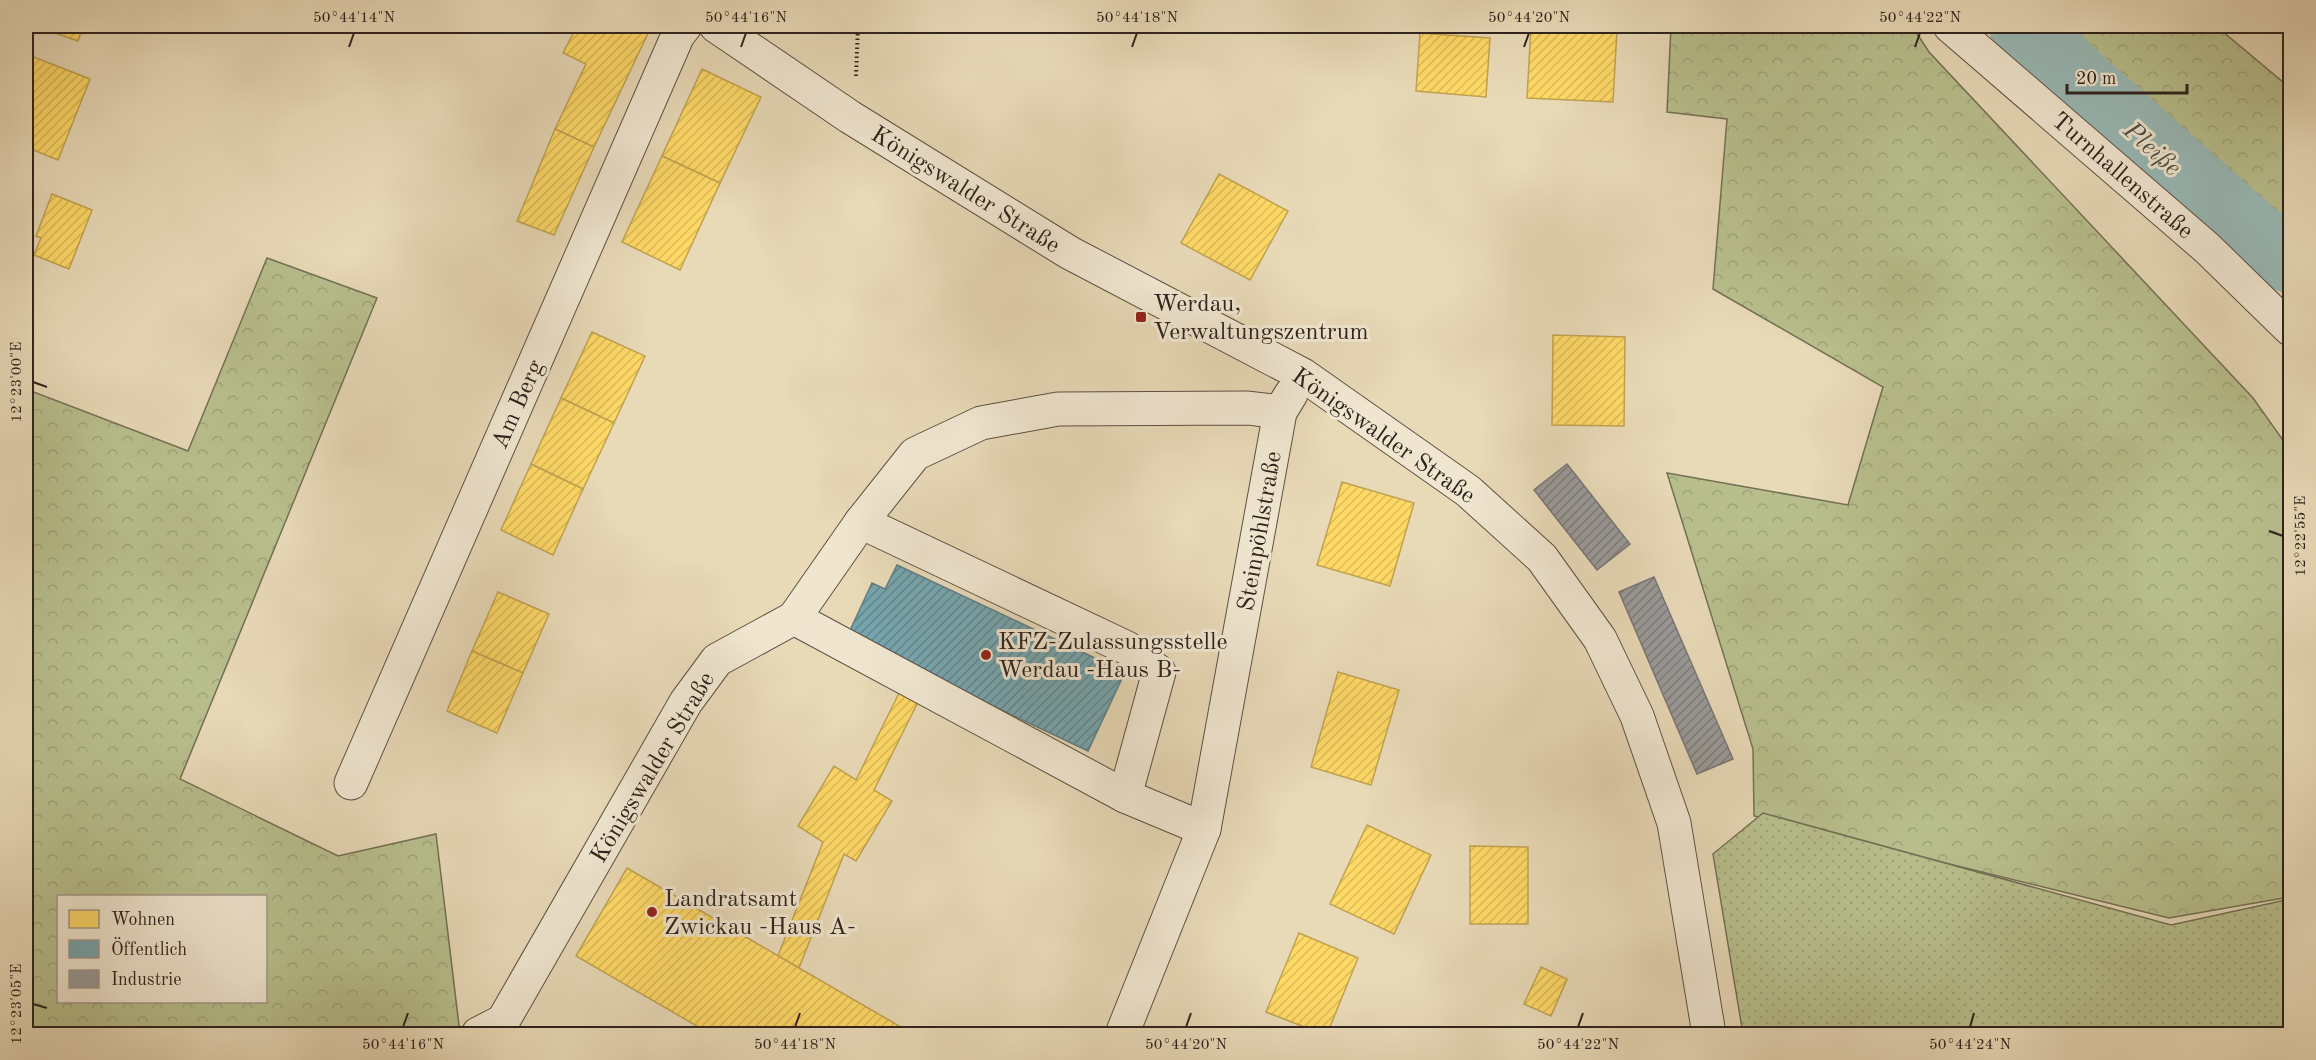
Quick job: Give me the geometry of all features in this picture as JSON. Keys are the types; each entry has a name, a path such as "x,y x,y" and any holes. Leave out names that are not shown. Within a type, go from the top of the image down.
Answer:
{"street":[{"name":"Am Berg","path":"351,783 663,68 684,26"},
{"name":"Königswalder Straße","path":"716,26 850,117 1070,253 1303,375 1468,491 1542,558 1600,639 1637,716 1674,823 1709,1035"},
{"name":"Turnhallenstraße","path":"1950,26 2207,249 2290,329"},
{"name":"Steinpöhlstraße","path":"1122,1035 1204,830 1280,412 1303,375"},
{"name":"Königswalder Straße","path":"478,1035 503,1021 686,702 717,660 794,618 861,522 915,454 981,423 1058,409 1248,408 1280,412"},
{"path":"861,522 1128,648 1158,672 1125,796"},
{"path":"794,618 1125,796 1204,830"}],"path":[{"path":"858,26 858,60"}],"green space":[{"path":"1671,26 1912,26 1929,52 2253,398 2290,450 2290,897 2169,918 1754,816 1753,749 1667,473 1848,505 1883,387 1713,289 1727,119 1667,112"},
{"path":"2025,26 2216,26 2290,88 2290,257 2255,239 2066,71"},
{"path":"267,258 377,298 180,779 338,856 436,834 460,1034 26,1034 26,389 188,451"},
{"path":"1763,813 2171,925 2290,899 2290,1034 1743,1034 1713,854"}],"building: Wohnen":[{"path":"35,26 83,26 78,41"},
{"path":"577,26 651,27 594,147 555,129 586,64 563,53"},
{"path":"1531,26 1617,29 1613,102 1527,98"},
{"path":"1420,33 1490,38 1486,97 1416,91"},
{"path":"26,54 90,79 58,160 26,147"},
{"path":"702,69 761,97 720,183 662,156"},
{"path":"555,129 594,147 554,235 517,221"},
{"path":"662,156 720,183 680,270 622,242"},
{"path":"1219,174 1288,211 1250,280 1181,243"},
{"path":"52,194 92,210 69,269 34,255 41,238 36,236"},
{"path":"592,332 645,356 614,423 561,398"},
{"path":"1553,335 1625,337 1624,426 1552,425"},
{"path":"561,398 614,423 583,489 531,464"},
{"path":"531,464 583,489 553,555 501,530"},
{"path":"1342,482 1414,503 1390,586 1317,565"},
{"path":"498,592 549,614 523,673 472,651"},
{"path":"472,651 523,673 497,733 447,711"},
{"path":"1338,672 1399,690 1371,785 1311,767"},
{"path":"908,675 926,686 874,790 892,801 856,861 844,854 799,968 778,956 823,842 798,826 834,766 856,780"},
{"path":"1367,825 1431,855 1394,934 1330,904"},
{"path":"1470,846 1528,847 1528,924 1470,924"},
{"name":"Landratsamt Zwickau -Haus A-","path":"627,868 913,1034 698,1034 702,1029 576,956"},
{"path":"1299,933 1358,958 1327,1034 1266,1012"},
{"path":"1541,967 1567,979 1551,1016 1524,1004"}],"building: Öffentlich":[{"name":"KFZ-Zulassungsstelle Werdau -Haus B-","path":"897,565 1125,672 1088,751 847,637 872,583 885,589"}],"building: Industrie":[{"path":"1567,464 1630,544 1597,570 1534,490"},
{"path":"1654,577 1733,759 1697,774 1619,592"}],"waterway":[{"name":"Pleiße","path":"2025,26 2066,71 2255,239 2290,257"}],"place":[{"name":"Werdau, Verwaltungszentrum","path":"1141,317"},
{"name":"KFZ-Zulassungsstelle Werdau -Haus B-","path":"986,655"},
{"name":"Landratsamt Zwickau -Haus A-","path":"652,912"}]}
